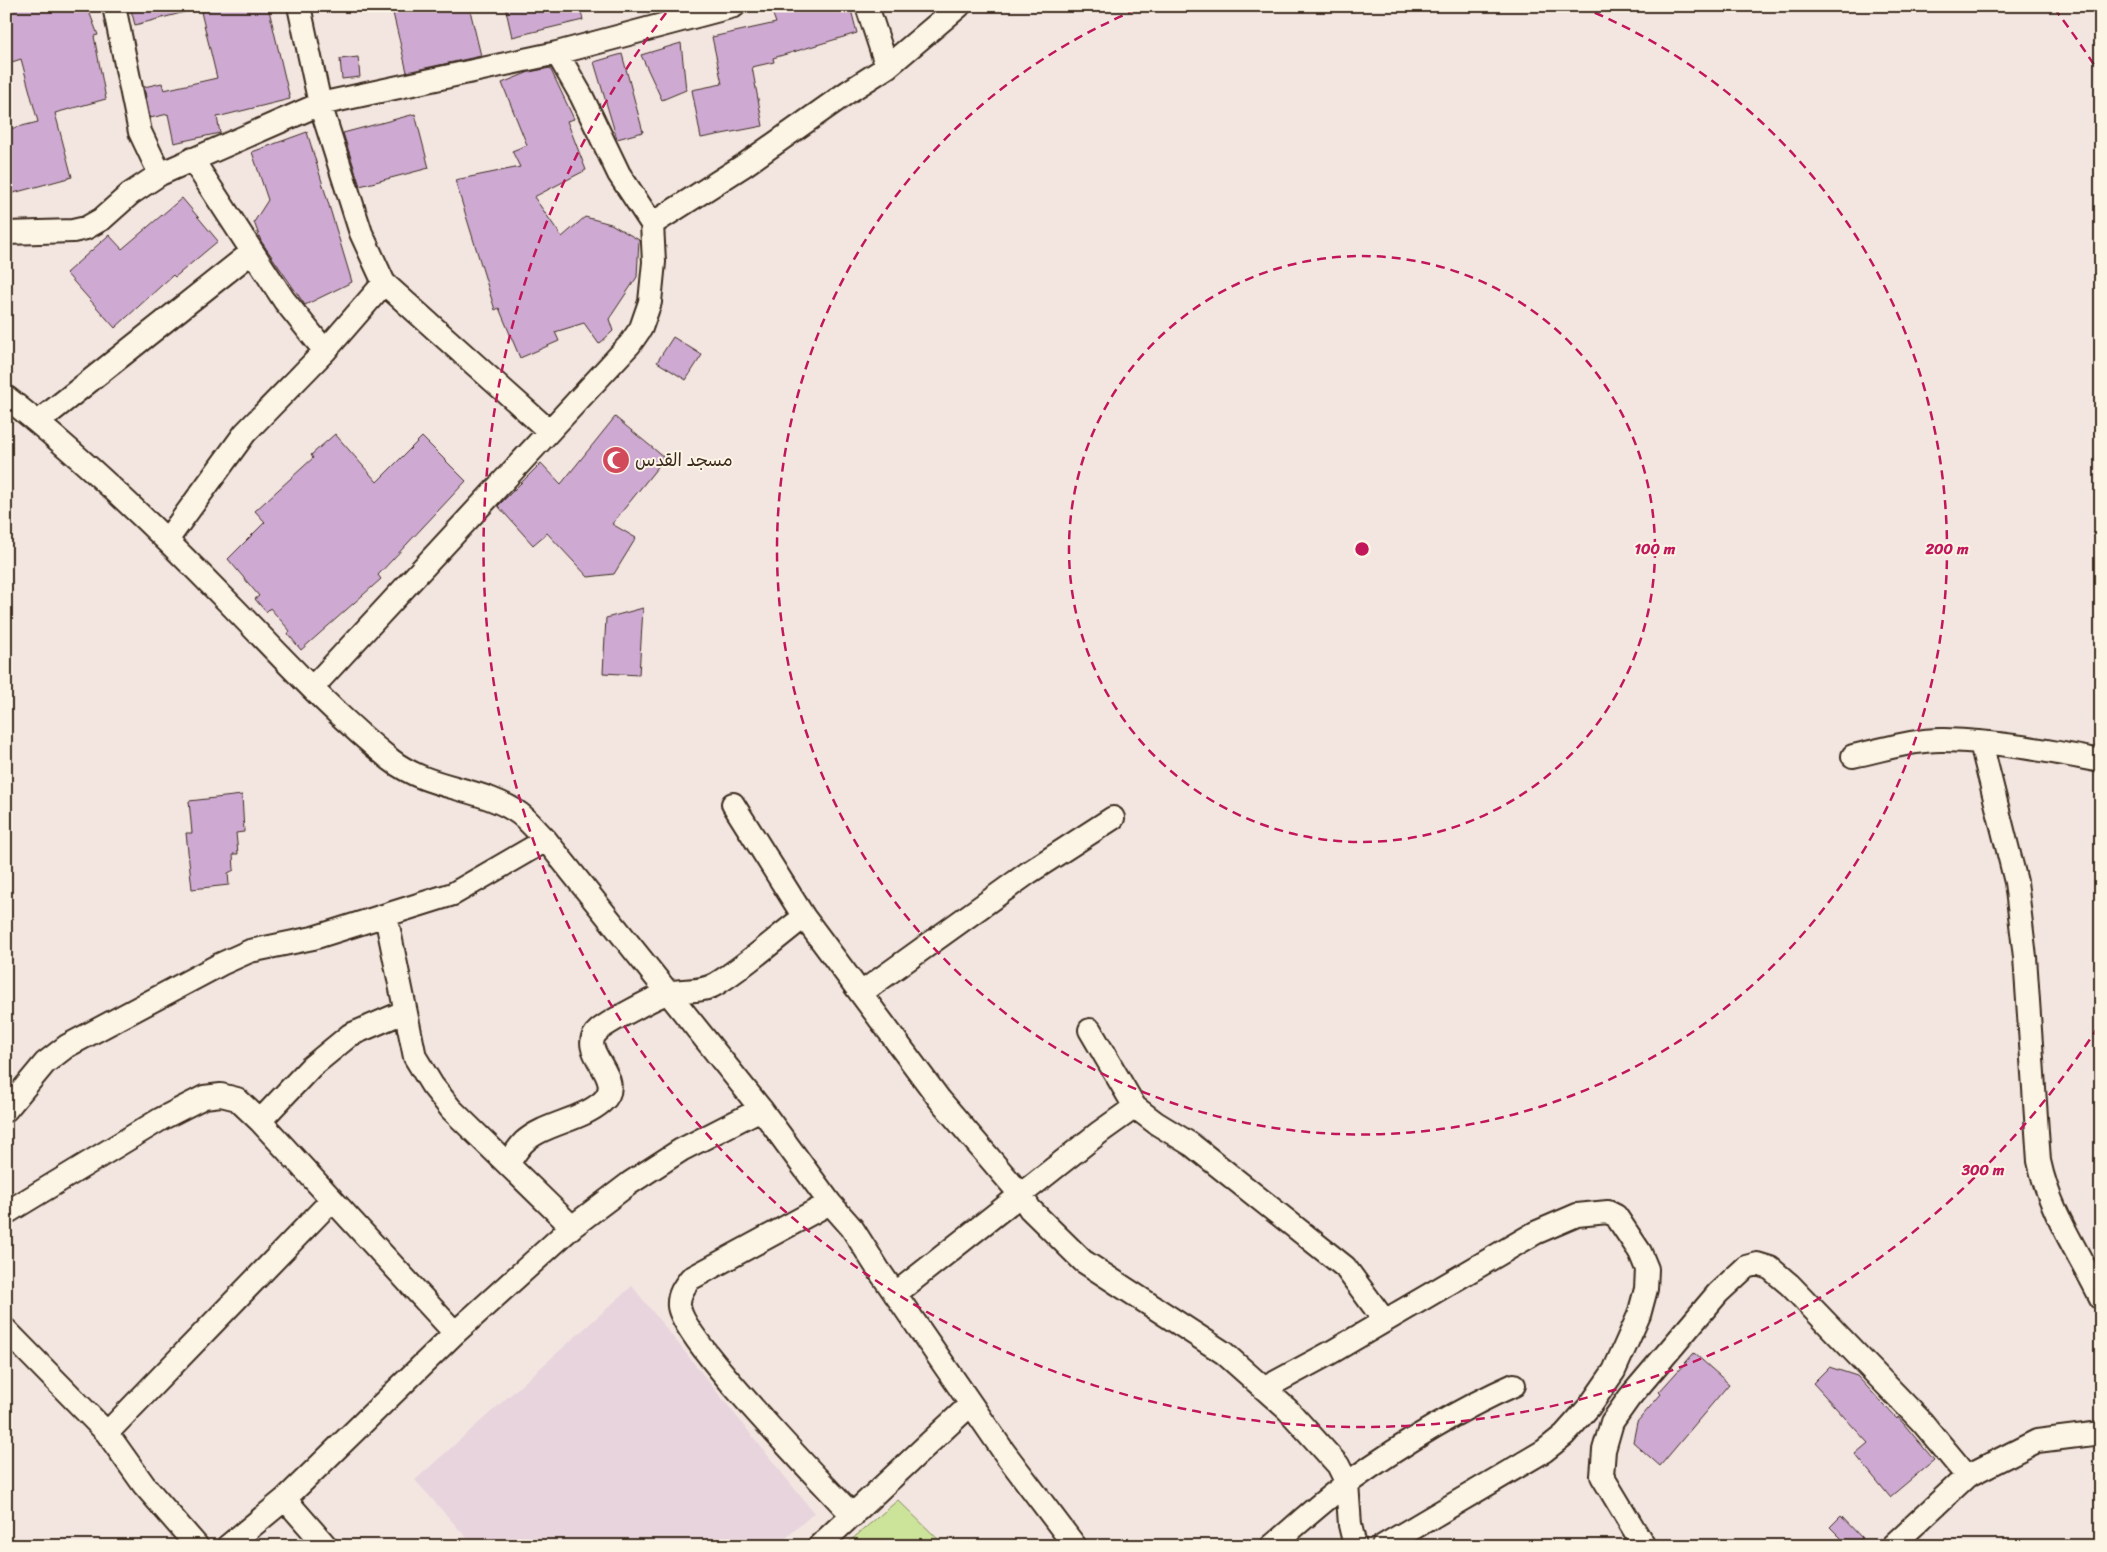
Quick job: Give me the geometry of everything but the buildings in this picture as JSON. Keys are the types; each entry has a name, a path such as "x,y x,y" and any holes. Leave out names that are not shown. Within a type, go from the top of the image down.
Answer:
{"street":[{"path":"114,6 140,132 160,174"},
{"path":"300,6 320,104 361,233 384,284 549,431"},
{"path":"6,233 73,231 86,228 102,220 130,194 160,174 320,104 557,52 681,13 734,6"},
{"path":"867,6 887,67"},
{"path":"652,224 743,166 887,67 960,6"},
{"path":"312,688 630,344 641,328 650,302 653,272 652,224 619,174 582,95 557,52"},
{"path":"192,159 284,300 325,350"},
{"path":"38,422 252,252"},
{"path":"167,540 245,433 325,350 384,284"},
{"path":"6,397 38,422 167,540 312,688 392,761 415,775 498,802 520,814 546,840 852,1228 971,1404 1074,1546"},
{"path":"1853,756 1919,742 1943,740 1981,743 2101,761"},
{"path":"1981,743 2016,882 2025,957 2039,1161 2043,1183 2055,1215 2099,1291"},
{"path":"733,804 804,917 940,1100 1021,1195 1030,1209 1083,1261 1224,1353 1265,1388 1338,1465 1347,1483 1350,1525 1355,1546"},
{"path":"861,992 1028,873 1113,818"},
{"path":"6,1110 45,1063 67,1046 221,964 250,951 313,938 453,894 546,840"},
{"path":"386,916 404,1012 415,1057 432,1086 451,1109 572,1227"},
{"path":"508,1163 525,1142 602,1102 609,1093 606,1071 594,1053 592,1046 594,1036 598,1030 667,993 688,992 715,984 804,917"},
{"path":"260,1121 311,1067 350,1035 404,1012"},
{"path":"1090,1030 1135,1107 1156,1123 1192,1145 1345,1268 1384,1320"},
{"path":"6,1213 161,1118 204,1097 221,1096 237,1099 260,1121 455,1333"},
{"path":"895,1294 1100,1132 1135,1107"},
{"path":"228,1546 285,1499 455,1333 572,1227 630,1183 681,1150 760,1109"},
{"path":"106,1434 332,1200"},
{"path":"830,1202 690,1279 681,1292 679,1307 710,1359 853,1516"},
{"path":"1265,1388 1330,1353 1535,1233 1586,1212 1608,1212 1616,1216 1640,1252 1646,1269 1646,1289 1639,1315 1614,1371 1589,1407 1564,1435 1524,1464 1383,1546"},
{"path":"1644,1546 1602,1476 1604,1450 1612,1422 1629,1398 1718,1293 1746,1266 1757,1264 1770,1268 1790,1285 1922,1422 1967,1476"},
{"path":"6,1330 106,1434 144,1486 197,1546"},
{"path":"1272,1546 1347,1483 1470,1404 1514,1385"},
{"path":"819,1546 971,1404"},
{"path":"1892,1546 1967,1476 2037,1441 2101,1433"},
{"path":"285,1499 326,1546"}],"shaded area":[{"path":"632,1286 814,1513 777,1546 474,1546 415,1480"}],"green space":[{"path":"898,1500 945,1546 844,1546"}],"place":[{"name":"مسجد القدس","path":"616,460"}]}
